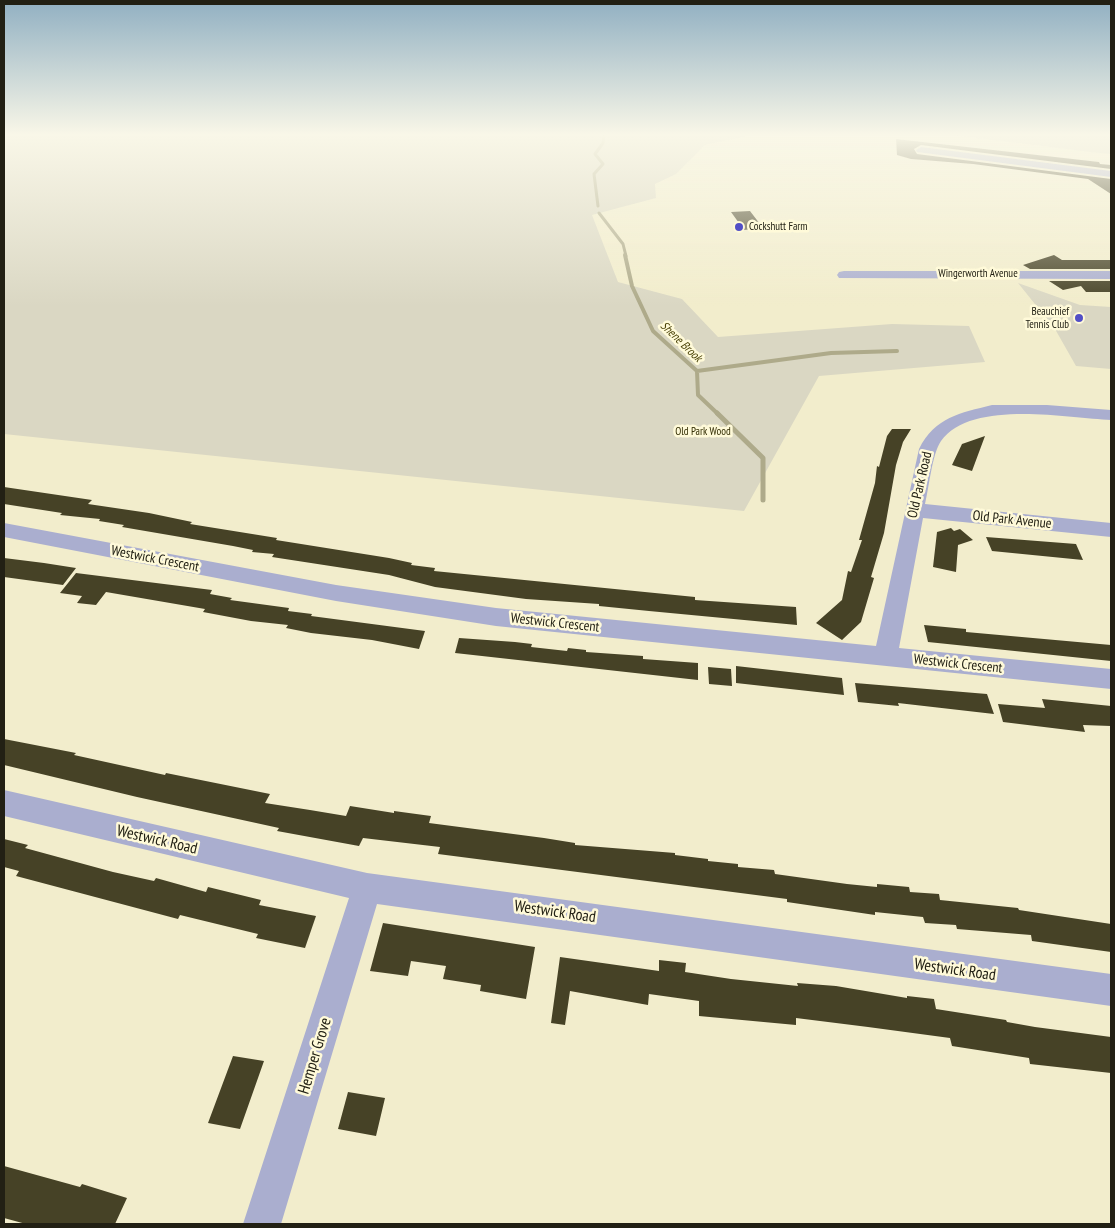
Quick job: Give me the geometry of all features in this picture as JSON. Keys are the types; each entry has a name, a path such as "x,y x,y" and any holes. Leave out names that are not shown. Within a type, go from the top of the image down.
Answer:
{"street":[{"name":"Wingerworth Avenue","path":"844,275 1111,275"},
{"name":"Old Park Road","path":"886,656 914,510 928,449 934,436 956,420 992,410 1018,409 1111,416"},
{"name":"Old Park Avenue","path":"914,510 1111,530"},
{"name":"Westwick Crescent","path":"4,530 326,591 454,612 1111,679"},
{"name":"Westwick Road","path":"4,803 367,888 1111,990"},
{"name":"Hemper Grove","path":"262,1224 367,888"}],"green space":[{"name":"Old Park Wood","path":"4,191 656,191 656,198 592,215 618,282 682,299 718,337 892,324 969,326 985,362 819,376 744,511 4,434"},
{"name":"Beauchief Tennis Club","path":"1018,283 1080,305 1111,307 1111,369 1076,366 1055,329"}],"building":[{"path":"750,211 763,228 744,230 731,212"},
{"path":"1054,255 1062,260 1111,260 1111,269 1030,269 1023,265"},
{"path":"1049,281 1111,281 1111,292 1086,292 1081,286 1063,290"},
{"path":"892,429 911,429 903,442 896,465 884,533 871,577 874,578 861,622 842,640 816,623 842,600 848,571 851,572 862,540 859,540 875,483 877,466 879,467 887,436"},
{"path":"985,436 972,471 952,465 962,444"},
{"path":"4,487 92,500 88,504 149,513 192,522 190,524 277,538 276,540 389,558 412,563 411,565 435,568 434,571 695,597 695,600 796,607 797,625 599,606 599,604 526,599 435,587 389,575 272,557 274,554 252,552 253,550 233,546 122,527 124,525 99,521 100,519 60,515 62,513 4,504"},
{"path":"951,528 954,531 960,529 973,540 958,545 956,572 933,567 937,532"},
{"path":"986,537 1076,544 1083,560 992,551"},
{"path":"4,558 76,568 63,585 4,577"},
{"path":"76,573 212,590 210,594 232,598 230,600 289,608 288,611 312,614 311,616 425,631 419,649 372,640 311,633 286,628 288,625 251,621 203,612 205,609 106,592 96,605 77,603 82,596 60,593"},
{"path":"924,625 966,629 966,632 1111,645 1111,661 928,642"},
{"path":"459,638 515,642 532,644 531,647 567,651 568,648 586,650 586,652 643,656 643,659 698,663 698,680 455,653"},
{"path":"736,666 842,678 844,695 736,683"},
{"path":"708,667 731,669 732,686 709,684"},
{"path":"855,683 987,694 994,714 898,703 899,706 858,702"},
{"path":"1042,699 1111,706 1111,726 1083,725 1085,732 1003,722 998,704 1045,708"},
{"path":"4,739 76,753 74,755 165,775 166,773 270,794 265,803 346,816 350,806 394,813 394,811 431,816 429,823 544,838 575,843 575,845 675,853 675,855 708,859 708,861 738,864 738,867 774,870 775,874 847,884 877,887 877,884 909,887 910,892 939,894 940,900 1018,908 1019,910 1111,924 1111,952 1032,941 1031,935 957,929 956,925 925,923 923,917 875,912 875,915 787,902 787,899 438,854 440,847 363,838 359,846 277,831 279,828 4,765"},
{"path":"4,839 28,845 25,848 113,872 154,881 156,878 206,892 208,887 261,900 259,905 316,916 305,948 256,938 258,934 180,915 178,919 16,876 19,871 4,867"},
{"path":"383,923 535,947 526,999 480,991 481,985 443,979 446,966 411,961 408,976 370,971"},
{"path":"560,957 659,971 659,960 686,963 685,972 731,979 798,986 797,983 836,986 907,998 907,996 934,999 936,1009 1006,1020 1007,1022 1035,1027 1111,1037 1111,1073 1030,1064 1029,1058 952,1046 950,1038 796,1018 796,1025 699,1016 699,1001 649,994 648,1005 570,991 565,1025 551,1023"},
{"path":"233,1056 264,1061 240,1129 208,1123"},
{"path":"348,1092 385,1098 376,1136 338,1129"},
{"path":"4,1166 80,1187 82,1184 127,1198 115,1224 26,1224 4,1218"}],"waterway":[{"name":"Shene Brook","path":"596,191 598,206"},
{"name":"Shene Brook","path":"599,213 623,244 626,256"},
{"name":"Shene Brook","path":"625,255 632,286 653,331 697,371"},
{"path":"697,371 831,353 897,351"},
{"name":"Shene Brook","path":"697,371 698,395 718,414"},
{"name":"Shene Brook","path":"717,413 763,458 763,500"}],"place":[{"name":"Cockshutt Farm","path":"739,227"},
{"name":"Beauchief Tennis Club","path":"1079,318"}]}
